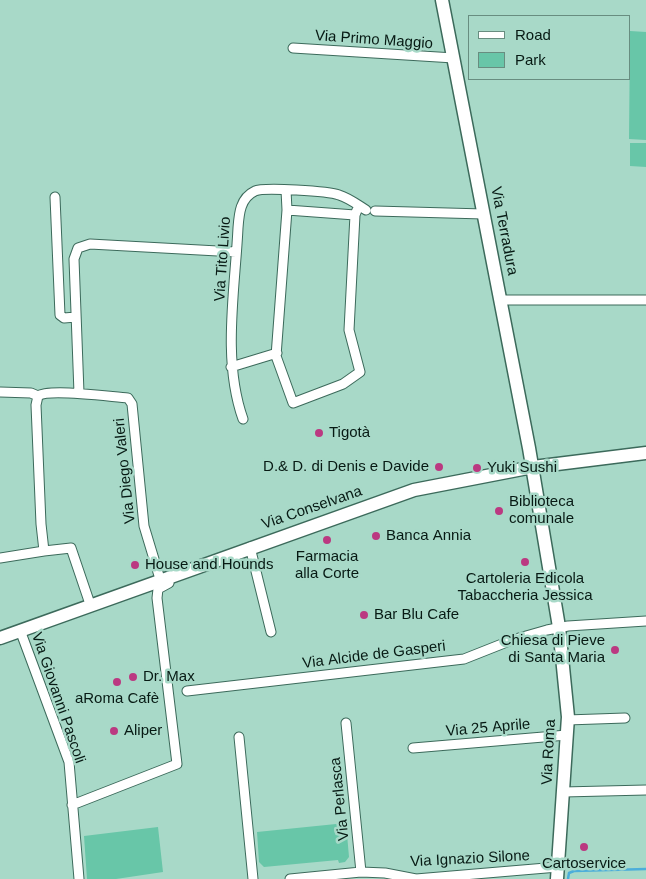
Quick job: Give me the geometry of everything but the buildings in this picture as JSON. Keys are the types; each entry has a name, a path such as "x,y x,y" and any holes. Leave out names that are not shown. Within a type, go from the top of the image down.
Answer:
{"main road":[{"name":"Via Terradura","path":"442,0 533,468"},
{"name":"Via Conselvana","path":"0,638 90,604 414,490 533,468 646,453"},
{"name":"Via Roma","path":"533,468 560,627 568,720 557,873"}],"street":[{"name":"Via Primo Maggio","path":"293,48 454,58"},
{"name":"Via Tito Livio","path":"243,419 231,367 239,211 244,199 255,191 269,189 286,190 338,194 367,209 484,214"},
{"path":"286,190 287,210 277,361 292,403 343,384 360,372 349,330 355,215"},
{"path":"55,197 59,314 64,318 76,317"},
{"path":"287,210 355,215 367,209"},
{"path":"80,393 74,259 78,248 85,245 236,252"},
{"path":"500,300 646,300"},
{"path":"231,367 277,353"},
{"name":"Via Diego Valeri","path":"0,392 31,393 38,396 45,393 80,393 128,398 132,404 144,526 160,579"},
{"path":"38,396 36,414 44,551"},
{"path":"250,547 271,632"},
{"path":"0,558 71,548 90,604"},
{"path":"79,879 72,805 177,764 157,592 162,586 181,578 186,570"},
{"name":"Via Alcide de Gasperi","path":"187,691 464,658 527,635 560,627 646,621"},
{"name":"Via Giovanni Pascoli","path":"20,630 70,762 72,805"},
{"path":"568,720 625,718"},
{"name":"Via Perlasca","path":"346,723 361,872"},
{"name":"Via 25 Aprile","path":"413,748 566,735"},
{"path":"240,737 253,879"},
{"path":"563,792 646,790"},
{"path":"290,879 361,872 384,876"},
{"name":"Via Ignazio Silone","path":"384,876 416,879 557,873"}],"green space":[{"path":"631,31 646,32 646,140 629,139"},
{"path":"630,143 646,143 646,167 630,166"},
{"path":"346,823 349,857 345,862 339,863 338,860 264,867 259,862 257,832"},
{"path":"158,827 163,872 116,879 87,879 84,836"}],"waterway":[{"path":"568,879 569,873 574,871 646,869"}],"place":[{"name":"Tigotà","path":"319,433"},
{"name":"D.& D. di Denis e Davide","path":"439,467"},
{"name":"Yuki Sushi","path":"477,468"},
{"name":"Biblioteca comunale","path":"499,511"},
{"name":"Banca Annia","path":"376,536"},
{"name":"Farmacia alla Corte","path":"327,540"},
{"name":"Cartoleria Edicola Tabaccheria Jessica","path":"525,562"},
{"name":"House and Hounds","path":"135,565"},
{"name":"Bar Blu Cafe","path":"364,615"},
{"name":"Chiesa di Pieve di Santa Maria","path":"615,650"},
{"name":"Dr. Max","path":"133,677"},
{"name":"aRoma Cafè","path":"117,682"},
{"name":"Aliper","path":"114,731"},
{"name":"Cartoservice","path":"584,847"}]}
